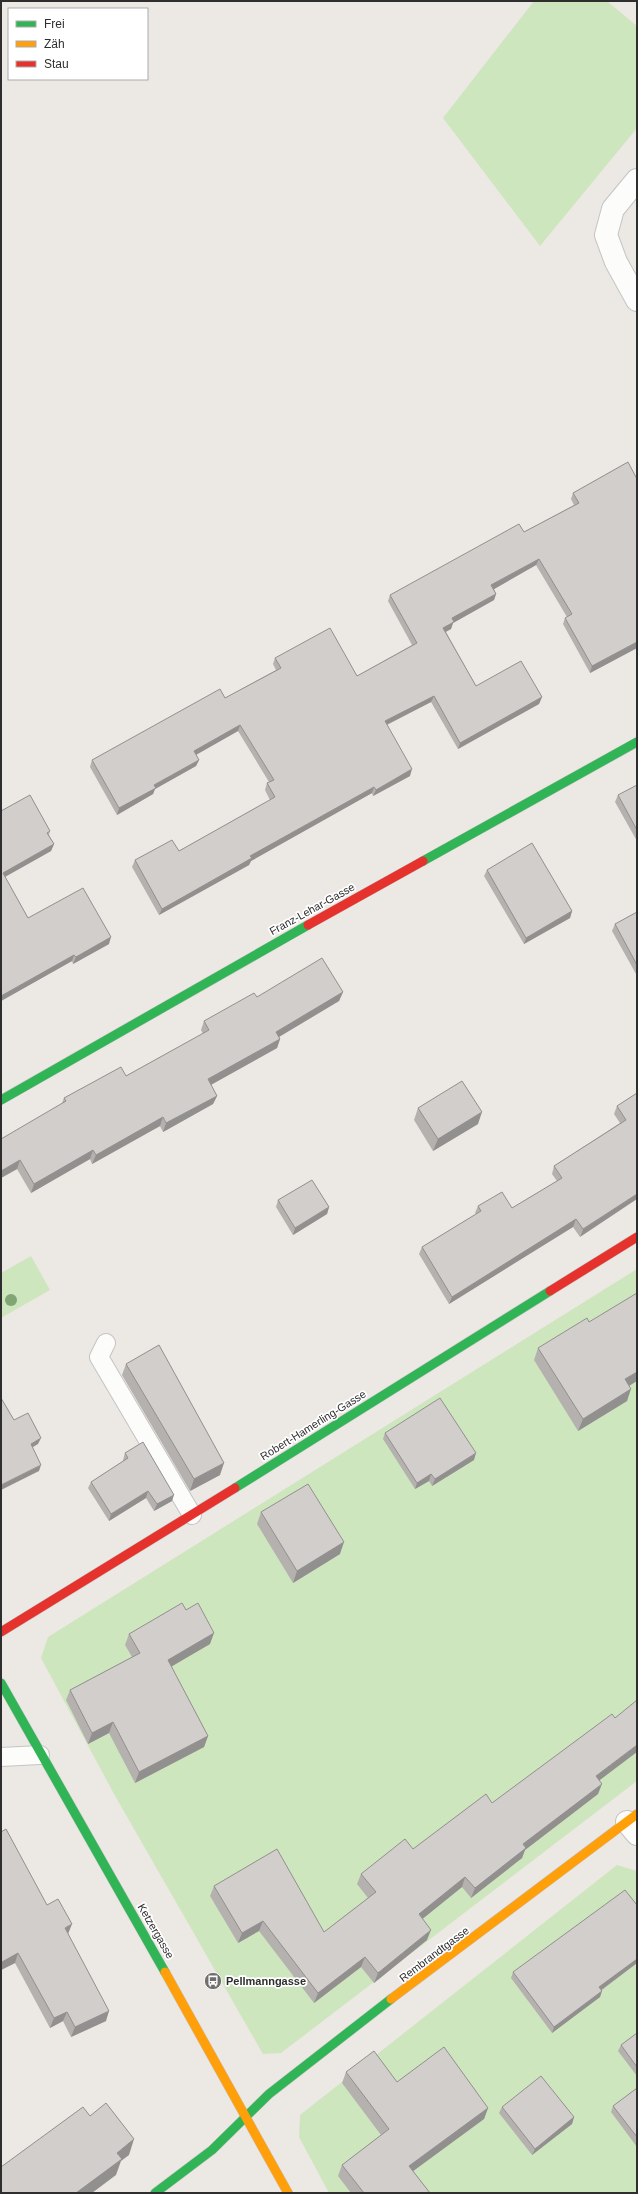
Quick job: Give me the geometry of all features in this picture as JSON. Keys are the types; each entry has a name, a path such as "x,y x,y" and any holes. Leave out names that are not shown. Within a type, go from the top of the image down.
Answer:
{"street":[{"path":"637,180 613,209 606,235 616,262 637,300"},
{"name":"Franz-Lehar-Gasse","path":"1,1100 329,913 637,742"},
{"name":"Robert-Hamerling-Gasse","path":"1,1632 192,1515 637,1237"},
{"name":"Ketzergasse","path":"1,1683 40,1755 248,2116 288,2193"},
{"name":"Rembrandtgasse","path":"248,2116 268,2094 307,2063 634,1823"},
{"path":"155,2193 212,2150 248,2116"}],"lane":[{"path":"106,1344 99,1357 192,1515"},
{"path":"1,1757 40,1755"}],"green space":[{"path":"534,1 607,1 637,26 637,128 540,246 443,118"},
{"path":"31,1256 50,1290 1,1318 1,1273"},
{"path":"637,1269 637,1781 281,2053 263,2054 114,1794 41,1658 48,1637"},
{"path":"617,1865 637,1871 637,2193 329,2193 299,2137 300,2115"}],"building":[{"path":"628,462 637,479 637,642 592,666 565,618 572,614 539,559 491,585 496,594 452,618 454,622 443,628 476,686 521,661 542,697 460,743 434,696 385,721 412,769 376,790 374,787 250,856 252,858 162,909 135,860 172,840 179,851 275,797 267,783 274,780 240,725 194,751 199,760 154,785 156,788 119,808 92,760 220,689 225,698 281,668 275,658 330,628 357,676 417,643 390,595 519,524 524,532 579,503 573,493"},
{"path":"637,785 637,830 618,795"},
{"path":"30,795 50,831 47,833 54,844 3,873 28,918 83,888 111,937 76,957 74,955 1,996 1,811"},
{"path":"532,843 572,911 526,938 487,870"},
{"path":"637,912 637,965 615,924"},
{"path":"322,958 343,992 276,1032 280,1039 208,1079 217,1096 166,1123 163,1117 96,1155 93,1150 34,1184 20,1160 1,1171 1,1139 66,1101 64,1098 121,1067 126,1076 209,1030 204,1021 254,993 257,997"},
{"path":"462,1081 482,1112 438,1139 418,1108"},
{"path":"637,1093 637,1194 583,1229 576,1219 452,1297 422,1247 481,1211 478,1206 502,1192 512,1208 562,1178 554,1166 626,1120 617,1106"},
{"path":"312,1180 329,1207 295,1228 278,1200"},
{"path":"637,1293 637,1372 625,1379 631,1389 583,1419 538,1348 587,1318 589,1322"},
{"path":"159,1345 224,1463 194,1479 126,1364"},
{"path":"1,1398 14,1420 28,1413 41,1438 31,1444 41,1465 1,1485"},
{"path":"440,1398 476,1453 435,1479 431,1474 417,1483 385,1433"},
{"path":"143,1442 174,1495 157,1504 148,1491 111,1514 91,1482 128,1458 125,1453"},
{"path":"308,1484 344,1542 297,1571 261,1512"},
{"path":"182,1603 186,1610 198,1603 214,1633 168,1660 208,1736 139,1772 113,1722 92,1733 70,1690 140,1653 129,1634"},
{"path":"637,1700 637,1745 596,1776 602,1784 523,1844 526,1848 475,1888 465,1877 419,1914 431,1930 378,1973 365,1957 318,1993 263,1921 242,1933 214,1886 277,1849 324,1932 376,1892 361,1874 405,1839 413,1849 486,1794 492,1803 612,1714 615,1718"},
{"path":"6,1829 47,1905 58,1899 72,1924 65,1928 109,2011 75,2027 67,2012 54,2018 18,1953 2,1962 1,1832"},
{"path":"625,1890 637,1905 637,1959 599,1987 602,1991 554,2027 513,1972"},
{"path":"637,2033 637,2067 621,2045"},
{"path":"444,2047 488,2108 409,2166 430,2193 364,2193 342,2165 389,2129 346,2072 374,2051 397,2082"},
{"path":"541,2076 574,2117 535,2149 502,2107"},
{"path":"637,2088 637,2137 613,2106"},
{"path":"106,2103 134,2139 117,2153 122,2159 76,2193 1,2193 1,2167 83,2107 90,2116"}],"traffic: fast":[{"path":"423,861 637,742"},
{"path":"1,1100 308,925"},
{"path":"235,1488 550,1291"},
{"path":"1,1683 165,1972"},
{"path":"155,2193 212,2150 269,2094 391,1999"}],"traffic: slow":[{"path":"391,1999 637,1814"},
{"path":"165,1972 288,2193"}],"traffic: jam":[{"path":"308,925 423,861"},
{"path":"550,1291 637,1237"},
{"path":"1,1632 235,1488"}],"place":[{"name":"Pellmanngasse","path":"213,1981"}]}
